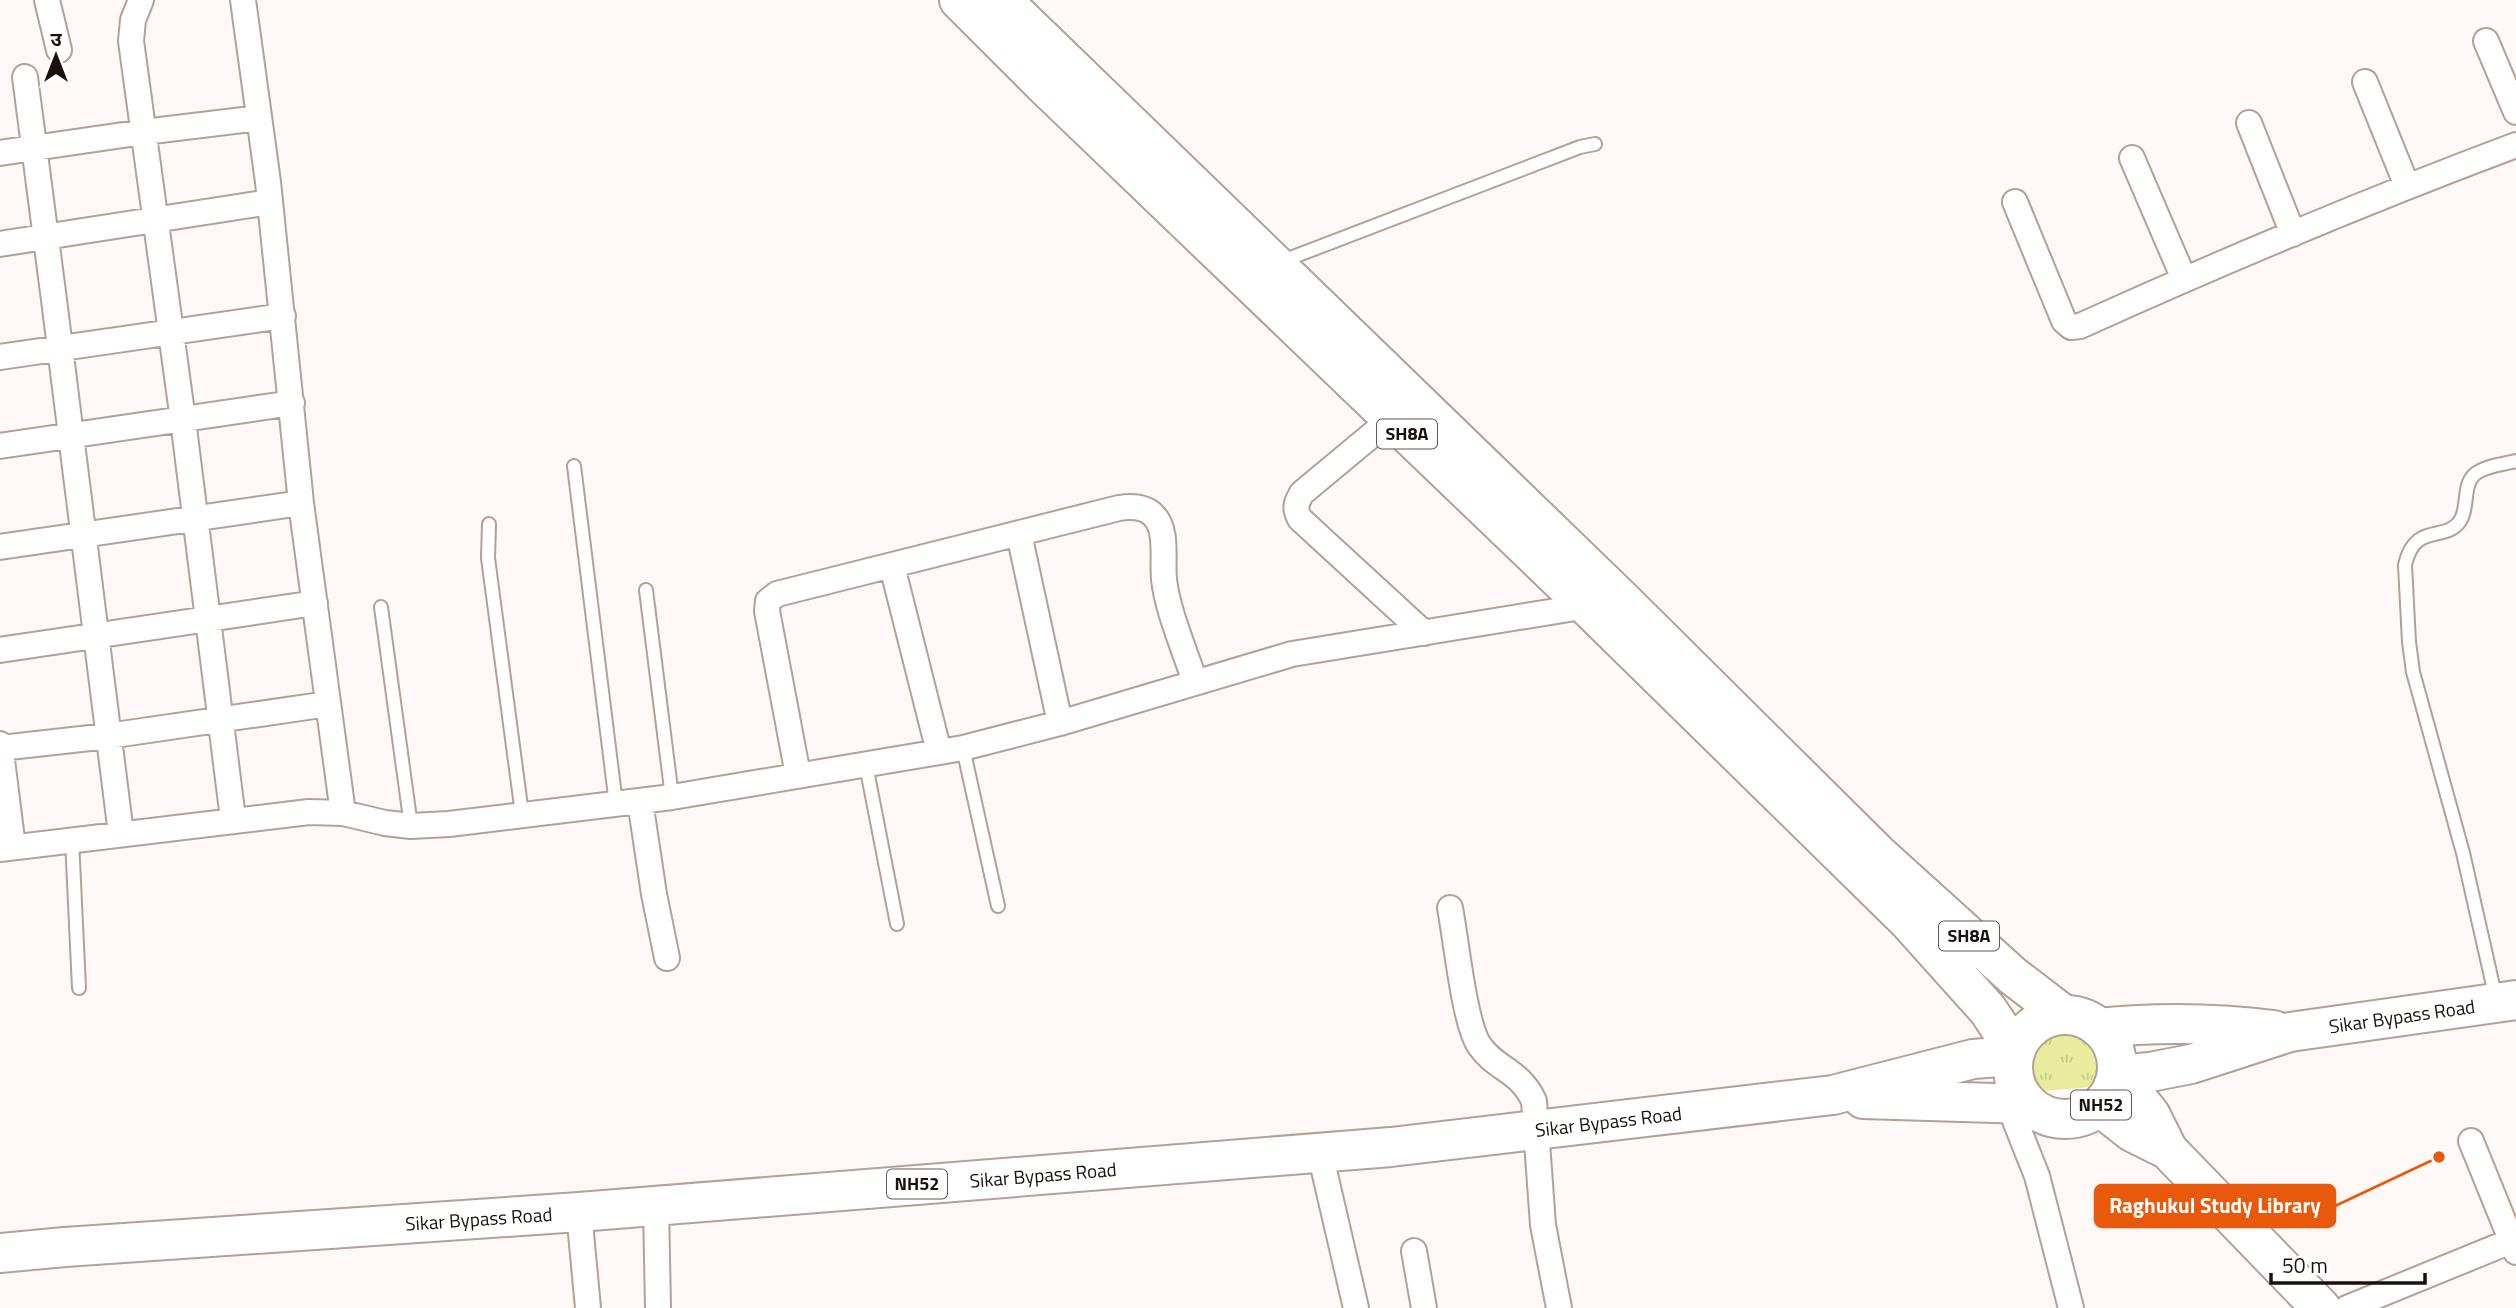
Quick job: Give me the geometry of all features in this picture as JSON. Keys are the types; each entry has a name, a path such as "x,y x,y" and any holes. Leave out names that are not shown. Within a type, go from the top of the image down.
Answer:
{"main road":[{"name":"SH8A","path":"960,0 1055,95 1587,606 1909,922 1988,1010 2014,1053"},
{"name":"SH8A","path":"1002,0 1622,600 1877,853 2013,976 2064,1015"},
{"name":"Sikar Bypass Road","path":"1833,1095 1879,1101 2018,1104 2056,1118 2071,1119 2086,1115 2110,1088 2150,1072 2191,1064 2290,1032 2507,1002"},
{"name":"Sikar Bypass Road","path":"2064,1015 2077,1017 2099,1028 2143,1024 2239,1026 2290,1032"},
{"path":"2018,1104 2018,1090 2013,1073 2014,1053 2021,1039 2039,1022 2064,1015"},
{"name":"NH52","path":"2099,1028 2113,1048 2110,1088"},
{"name":"Sikar Bypass Road","path":"0,1254 65,1247 579,1212 1320,1153 1833,1095 1973,1059 2014,1053"},
{"path":"2110,1088 2129,1091 2150,1114 2168,1150 2320,1308"}],"street":[{"path":"47,0 59,50"},
{"path":"243,0 270,202 301,503 342,813"},
{"path":"144,2 133,20 131,41 172,332 233,819"},
{"path":"2486,41 2516,112"},
{"path":"25,77 121,834"},
{"path":"2365,82 2407,186"},
{"path":"0,153 258,118"},
{"path":"2249,123 2293,234"},
{"path":"2015,202 2064,321 2071,327 2080,326 2184,279 2407,186 2516,145"},
{"path":"2132,158 2184,279"},
{"path":"0,244 270,202"},
{"path":"0,357 283,316"},
{"path":"0,446 292,403"},
{"path":"1391,419 1302,493 1296,502 1296,510 1300,519 1424,633"},
{"path":"0,547 301,503"},
{"path":"798,775 767,611 768,601 777,594 1132,506 1155,516 1161,528 1164,581 1195,682"},
{"path":"1019,534 1060,723"},
{"path":"892,566 951,750"},
{"path":"0,650 315,603"},
{"path":"328,704 108,736 0,746 6,848 309,812 342,813 411,826 449,824 671,797 951,750 1060,723 1293,654 1587,606"},
{"path":"628,803 656,904 667,958"},
{"path":"1450,908 1476,1041 1485,1054 1527,1086 1534,1101 1543,1225 1559,1308"},
{"path":"2018,1104 2071,1308"},
{"path":"2347,1308 2515,1244 2471,1141"},
{"path":"1320,1153 1356,1308"},
{"path":"656,1206 658,1308"},
{"path":"579,1212 588,1308"},
{"path":"1414,1251 1424,1308"}],"lane":[{"path":"1273,265 1580,147 1595,144"},
{"path":"2507,1002 2413,672 2405,565 2408,552 2415,542 2453,527 2461,520 2468,485 2473,475 2516,461"},
{"path":"574,466 628,803"},
{"path":"489,524 488,558 522,814"},
{"path":"646,590 671,797"},
{"path":"381,607 411,826"},
{"path":"951,750 998,906"},
{"path":"866,765 897,924"},
{"path":"72,840 79,988"}],"green space":[{"path":"2091,1027 2108,1039 2113,1053 2111,1069 2104,1081 2092,1087 2044,1091 2031,1085 2022,1071 2026,1042 2041,1032"}],"place":[{"name":"Raghukul Study Library","path":"2439,1157"}]}
